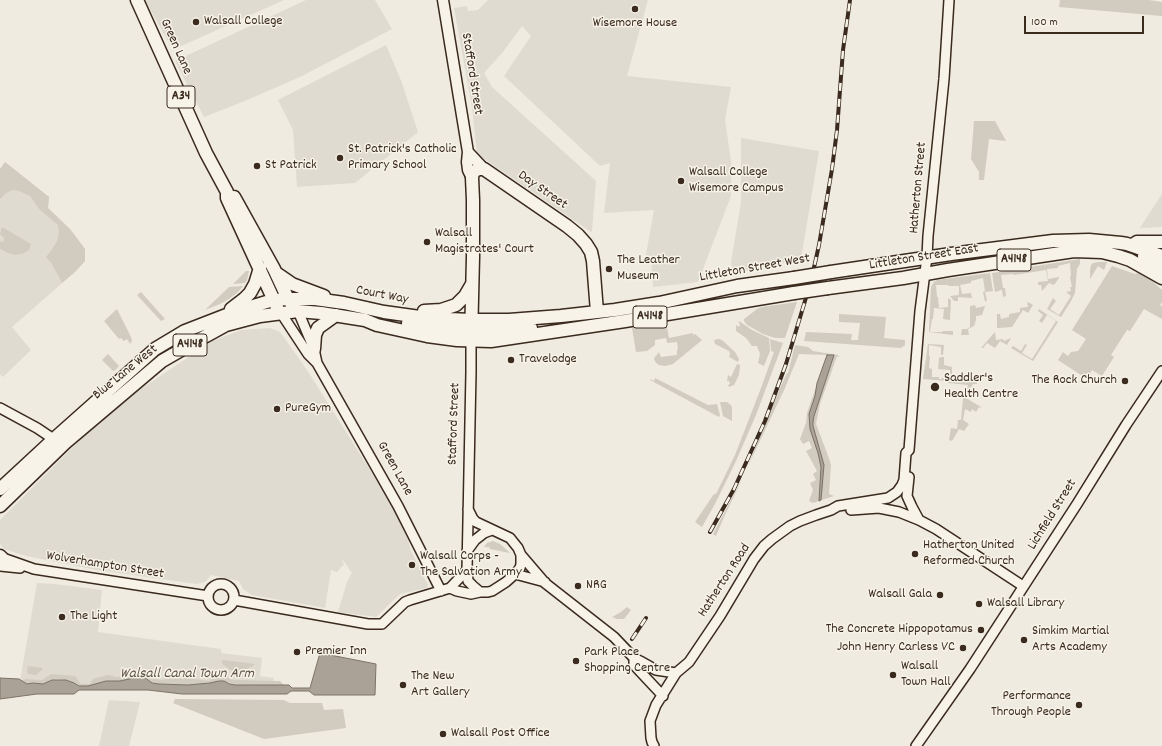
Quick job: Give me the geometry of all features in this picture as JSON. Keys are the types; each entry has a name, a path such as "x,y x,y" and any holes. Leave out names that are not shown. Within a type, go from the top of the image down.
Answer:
{"highway":[{"name":"Green Lane","path":"137,0 206,153 228,192 233,195 237,202 288,299 298,311"},
{"name":"Day Street","path":"476,173 567,226 589,248 593,261 597,312"},
{"name":"Stafford Street","path":"471,330 473,212 476,173"},
{"name":"Green Lane","path":"228,192 227,198 260,268 273,300 281,313"},
{"name":"Littleton Street East","path":"831,272 927,257 1053,241 1089,240 1121,243 1162,256"},
{"path":"1162,242 1137,242 1136,247 1143,256 1162,266"},
{"name":"Littleton Street East","path":"828,288 1074,251 1095,251 1118,256 1130,260 1162,278"},
{"path":"219,318 247,297 255,284 260,268"},
{"path":"275,272 292,284 347,304 359,312 432,328 471,330"},
{"name":"Littleton Street West","path":"471,330 536,318 597,312 659,303 737,286 831,272"},
{"path":"393,314 402,311 435,311 448,309 465,296 472,282"},
{"name":"Littleton Street West","path":"471,330 546,328 553,332 828,288"},
{"name":"Blue Lane West","path":"0,506 52,436 68,426 155,350 185,331 253,306 273,300 288,299"},
{"name":"Court Way","path":"288,299 315,299 347,304 393,314 427,318 471,330"},
{"name":"Blue Lane West","path":"0,489 52,436 162,361 226,326 260,316 298,311"},
{"name":"Court Way","path":"298,311 365,320 377,325 427,336 452,339 471,330"},
{"path":"584,327 597,312"},
{"path":"314,349 315,335 318,328 336,315"}],"main road":[{"name":"Stafford Street","path":"443,0 468,152 467,166 468,170 476,173"},
{"path":"468,152 476,173"}],"street":[{"name":"Hatherton Street","path":"919,520 907,496 911,453 909,450 920,311 927,257 944,79 949,0"},
{"name":"Green Lane","path":"298,311 314,349 317,363"},
{"name":"Green Lane","path":"281,313 308,354 317,363 400,512 441,591"},
{"name":"Stafford Street","path":"471,330 467,570 468,581 480,592"},
{"name":"Lichfield Street","path":"916,746 970,669 1162,371"},
{"path":"0,408 52,436"},
{"name":"Hatherton Street","path":"898,492 903,483 906,453 909,450"},
{"name":"Hatherton Road","path":"654,746 650,738 650,721 656,706 676,672 689,662 720,616 754,559 764,546 790,526 838,506 884,499 898,492"},
{"path":"468,508 476,522 510,538 518,548 521,555 546,583 614,637 634,658 656,670 676,672"},
{"name":"Hatherton Road","path":"831,510 839,511 878,508 899,512 936,529 1023,586"},
{"path":"467,551 475,540 484,533 492,530"},
{"path":"450,588 471,594 492,591 506,582 520,568 521,555"},
{"name":"Wolverhampton Street","path":"0,559 34,569 208,596"},
{"path":"234,600 368,624 382,624 405,602 450,588 467,570"},
{"path":"515,574 546,583"},
{"path":"216,584 229,586 232,589 234,600 230,607 223,610 212,607 208,596 210,589 216,584"},
{"path":"634,658 634,665 654,685 662,696"},
{"name":"Lichfield Street","path":"922,746 926,732"}],"shaded area":[{"name":"Walsall College","path":"145,0 284,0 179,47 170,45"},
{"path":"306,0 375,0 392,29 302,76 204,117 175,61"},
{"path":"488,0 648,0 627,76 731,87 725,120 731,161 731,196 698,282 653,287 651,256 646,255 654,210 604,213 610,163 600,166 504,76 531,36 522,26 503,52 484,73 492,87 596,181 592,231 591,232 477,154 472,107 454,8 467,6 468,11 478,10"},
{"path":"1060,0 1149,0 1162,2 1162,16 1059,7"},
{"name":"St. Patrick's Catholic Primary School","path":"386,45 402,83 418,132 355,183 297,187 293,130 278,100"},
{"path":"974,121 995,121 1006,141 989,139 984,180 979,180 979,172 971,159"},
{"path":"741,138 819,151 801,259 741,272 732,268 731,262 741,202"},
{"path":"5,162 49,197 48,208 70,229 85,249 85,261 76,271 12,327 31,350 3,377 0,374 0,169"},
{"path":"5,162 49,197 48,208 70,229 85,249 85,261 62,283 52,264 46,257 57,241 59,232 58,225 40,210 30,196 19,191 13,190 6,193 0,199 0,169"},
{"path":"1162,194 1162,227 1140,228 1145,220"},
{"path":"2,227 31,244 29,250 22,254 15,255 0,249 0,241 2,242 4,240 0,234"},
{"path":"1080,259 1080,264 1077,269 1075,293 1061,317 1047,309 1053,298 1056,301 1050,309 1059,315 1071,296 1066,292 1071,291 1070,287 1072,287 1070,263 1058,266 1058,268 1047,269 1048,279 1059,278 1054,285 1049,283 1042,291 1041,285 1038,285 1038,282 1048,281 1046,270 1014,275 1001,275 1006,296 1003,297 1002,290 995,292 992,273"},
{"path":"1099,262 1107,262 1104,270 1098,266 1090,279 1091,265"},
{"path":"1112,266 1135,274 1138,273 1153,282 1162,290 1162,302 1160,305 1162,307 1162,319 1144,309 1130,331 1127,330 1111,355 1114,357 1102,376 1092,370 1087,379 1058,360 1063,352 1068,356 1071,352 1078,351 1086,339 1072,330"},
{"path":"246,271 249,271 245,283 233,284"},
{"path":"990,273 993,291 985,292 987,300 985,302 983,278 971,281 971,283 960,285 962,294 971,293 972,298 958,297 958,301 954,301 950,296 959,295 959,286 936,285 939,308 948,307 948,298 951,300 950,320 943,319 944,309 934,308 930,332 953,331 953,335 929,332 931,287 934,282 937,280"},
{"path":"243,286 229,299 205,310 229,287"},
{"path":"141,292 165,319 161,321 137,295"},
{"path":"797,302 785,338 775,338 763,334 747,325 744,321 744,319 762,307"},
{"path":"1027,302 1033,305 1028,313 1023,310 1012,327 997,328 997,314 1000,314 1001,319 1009,317 1009,314 1020,312 1020,308 1028,307"},
{"path":"975,305 976,308 985,306 982,315 976,316 974,326 968,329 969,335 961,335 962,329 967,329 970,327 970,306"},
{"path":"117,309 131,337 132,341 130,344 127,339 124,341 121,338 119,339 104,321"},
{"path":"1039,309 1058,322 1033,361 1011,348 1013,346 1021,351 1025,344 1027,345 1022,353 1032,359 1056,321 1047,315 1042,323 1039,321 1043,315 1038,311"},
{"path":"839,314 886,317 884,338 905,340 905,345 901,348 804,341 806,332 852,334 851,340 858,340 860,323 839,322"},
{"path":"739,321 752,330 769,338 770,351 764,366 758,363 760,354 757,346 752,346 746,338 736,331 736,325 739,327 740,325"},
{"path":"666,322 669,338 693,333 693,335 695,334 702,340 673,364 665,366 656,363 654,359 655,357 659,352 661,357 677,355 677,342 667,343 666,338 655,340 655,345 647,351 636,352 632,328"},
{"path":"270,328 280,332 307,370 389,500 408,540 411,551 428,585 427,588 400,594 376,617 338,612 347,582 352,573 343,560 342,561 344,564 337,572 331,570 325,608 252,595 243,589 239,581 211,575 205,582 196,584 97,570 26,556 4,549 0,544 0,520 81,439 136,392 213,341 241,330"},
{"path":"995,332 996,340 1003,339 1004,341 1011,338 1007,345 1000,341 995,348 987,343 983,348 981,348"},
{"path":"719,339 735,352 739,359 738,362 729,357 729,351 715,344 714,340"},
{"path":"770,339 783,343 756,415 736,461 702,527 695,522 714,494 716,494 735,455 774,352 771,351"},
{"path":"928,344 944,345 943,355 941,355 941,347 929,345 929,368 932,369 932,377 939,377 939,379 950,378 950,370 938,369 939,358 944,357 944,365 952,367 952,378 977,381 977,384 973,384 969,389 966,398 981,408 979,407 976,412 972,409 971,412 965,409 963,420 969,424 964,431 959,429 952,441 949,440 951,428 957,429 958,420 961,420 963,398 965,398 968,385 948,383 948,381 923,379"},
{"path":"795,345 808,347 813,351 838,355 840,357 837,356 820,404 816,424 831,465 829,494 834,496 813,503 809,501 813,490 810,483 816,480 813,474 817,471 806,451 812,448 809,441 803,444 800,439 806,423 807,413 827,355 799,354 785,388 748,466 773,403 788,373"},
{"path":"108,354 119,366 114,371 102,360"},
{"path":"827,355 834,355 813,422 824,465 821,500 819,501 821,467 810,429 809,414 815,396 817,383"},
{"path":"737,364 740,365 739,375 734,385 729,387 729,381 727,381 728,375 731,377"},
{"path":"655,378 708,405 717,404 720,415 719,417 650,380 654,381"},
{"path":"720,402 727,402 731,405 732,421 723,416"},
{"path":"743,477 724,517 716,536 713,534"},
{"path":"493,541 500,544 510,553 484,547 487,543"},
{"path":"37,583 102,590 98,632 221,649 221,653 262,658 260,676 274,678 272,685 214,683 88,686 20,681"},
{"path":"627,607 631,610 624,619 612,617 621,612"},
{"path":"320,653 376,664 375,695 314,695 309,691 291,691 287,694 182,694 148,690 79,690 74,694 37,694 0,699 0,678 19,679 27,684 43,684 52,680 66,680 79,686 88,686 106,681 120,681 143,676 152,683 159,684 188,685 224,681 235,685 289,685 292,688 310,688"},
{"path":"222,661 255,664 238,673 222,664"},
{"path":"28,666 43,668 36,675 28,674"},
{"path":"140,672 148,673 152,678 161,680 180,677 209,681 213,678 222,676 232,680 280,681 284,685 235,685 224,681 188,685 159,684 152,683 146,678 138,677 120,681 106,681 88,686 79,686 59,679 40,685 33,683 27,684 22,681 25,679 42,680 51,674 75,676 81,684 90,684 93,679 108,675 117,677"},
{"path":"175,699 284,700 290,703 322,703 324,710 343,709 346,728 264,739 173,703"},
{"path":"109,700 140,702 129,746 99,746"}],"railway":[{"path":"710,532 734,489 765,421 786,364 811,281 819,245 832,169 837,130 843,50 850,0"},
{"path":"632,639 646,618"}],"place":[{"name":"Wisemore House","path":"635,9"},
{"name":"Walsall College","path":"196,22"},
{"name":"St. Patrick's Catholic Primary School","path":"340,158"},
{"name":"St Patrick","path":"257,166"},
{"name":"Walsall College Wisemore Campus","path":"681,181"},
{"name":"Walsall Magistrates' Court","path":"427,242"},
{"name":"The Leather Museum","path":"609,269"},
{"name":"Travelodge","path":"511,360"},
{"name":"The Rock Church","path":"1125,381"},
{"name":"Saddler's Health Centre","path":"935,387"},
{"name":"PureGym","path":"277,409"},
{"name":"Hatherton United Reformed Church","path":"915,554"},
{"name":"Walsall Corps - The Salvation Army","path":"412,565"},
{"name":"NRG","path":"578,586"},
{"name":"Walsall Gala","path":"940,595"},
{"name":"Walsall Library","path":"979,604"},
{"name":"The Light","path":"62,617"},
{"name":"The Concrete Hippopotamus","path":"981,630"},
{"name":"Simkim Martial Arts Academy","path":"1024,640"},
{"name":"John Henry Carless VC","path":"963,648"},
{"name":"Premier Inn","path":"297,652"},
{"name":"Park Place Shopping Centre","path":"576,661"},
{"name":"Walsall Town Hall","path":"893,675"},
{"name":"The New Art Gallery","path":"403,685"},
{"name":"Performance Through People","path":"1079,705"},
{"name":"Walsall Post Office","path":"443,734"}],"water label":[{"name":"Walsall Canal Town Arm","path":"187,675"}]}
